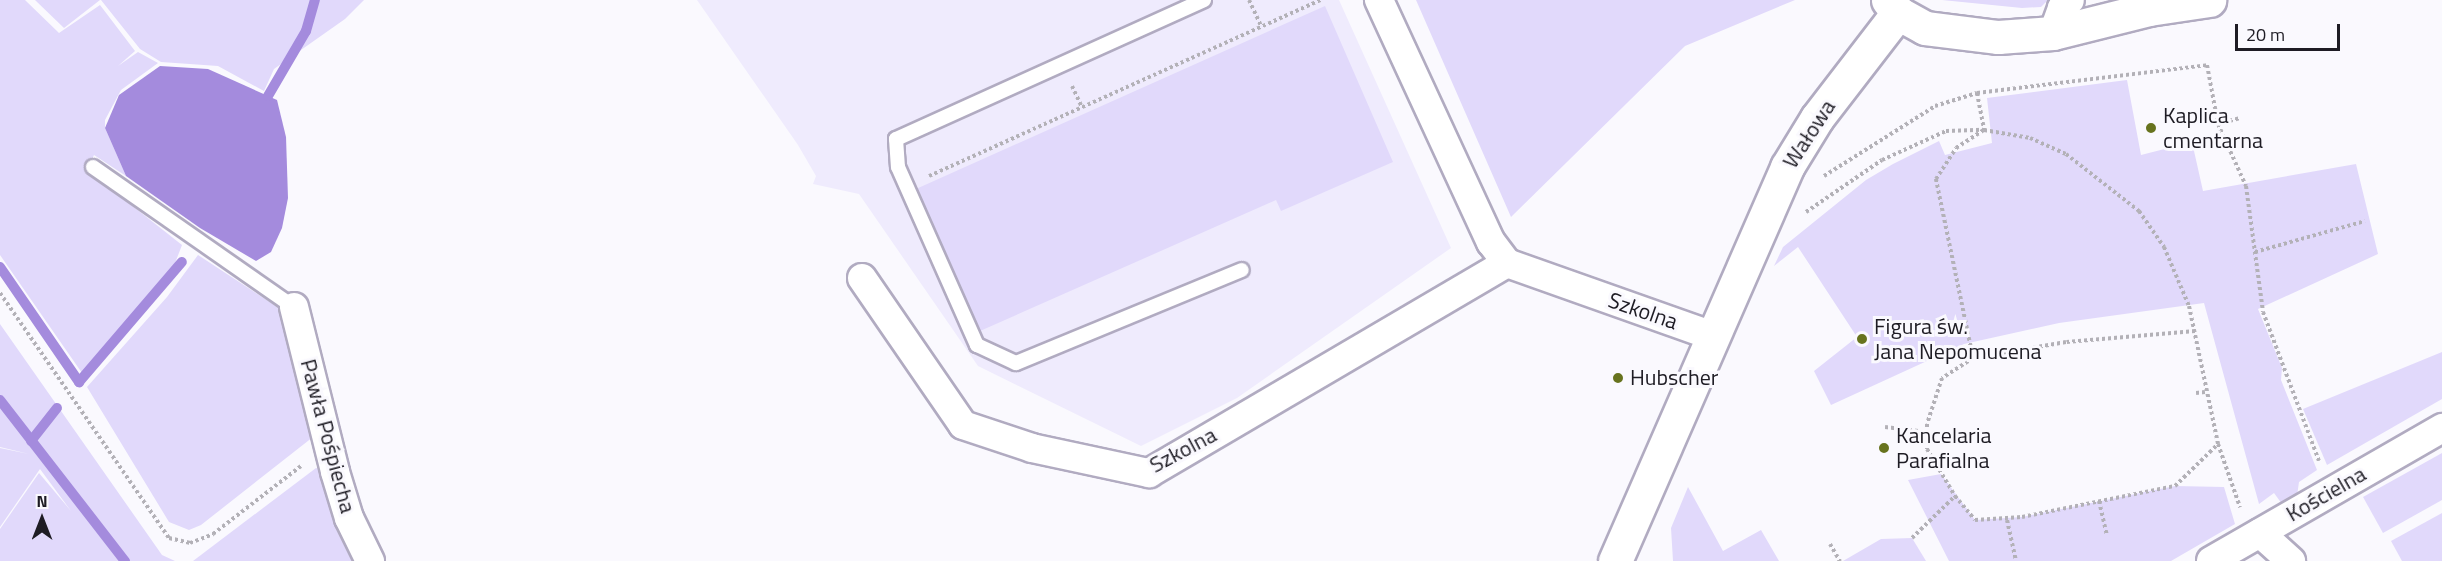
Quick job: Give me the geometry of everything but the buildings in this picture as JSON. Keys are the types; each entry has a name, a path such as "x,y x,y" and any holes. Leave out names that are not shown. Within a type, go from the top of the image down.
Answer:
{"street":[{"path":"1379,0 1491,242 1507,263"},
{"path":"2053,33 2062,8 2070,0"},
{"name":"Wałowa","path":"1615,561 1639,513 1710,335 1787,167 1893,7 1925,28 1946,33 2025,37 2053,33 2150,9 2209,0"},
{"name":"Szkolna","path":"862,278 963,425 1032,448 1149,473 1507,263 1710,335"},
{"name":"Pawła Pośpiecha","path":"294,307 349,518 370,561"},
{"name":"Kościelna","path":"2211,561 2251,523 2442,428"},
{"path":"2251,523 2291,561"}],"lane":[{"path":"1204,0 896,139 898,167 976,345 1016,363 1242,270"},
{"path":"93,167 294,307"}],"path":[{"path":"1249,0 1261,26"},
{"path":"906,186 1321,0"},
{"path":"1817,180 1935,106 1977,93 2208,65 2218,124 2246,186 2263,312 2319,461"},
{"path":"1977,93 1984,130"},
{"path":"2218,124 2240,118"},
{"path":"1973,358 1936,179 1956,148 1984,130"},
{"path":"1798,218 1882,160 1946,131 1984,130 2030,138 2066,154 2139,212 2164,247 2189,306 2205,392 2218,444 2251,523"},
{"path":"2255,252 2365,221"},
{"path":"0,293 169,538 190,543 213,534 329,444"},
{"path":"2195,331 2066,342 1973,358 1942,378 1927,432 1927,449 1955,496 1975,520 2007,520 2175,486 2218,444"},
{"path":"2196,393 2205,392"},
{"path":"1885,427 1927,432"},
{"path":"1912,538 1955,496"},
{"path":"2099,501 2107,535"},
{"path":"2007,520 2016,561"},
{"path":"1830,544 1840,561"}],"shaded area":[{"path":"0,0 25,0 59,33 100,5 135,51 118,66 138,52 158,63 121,90 105,120 105,128 126,176 94,155 87,170 182,245 172,271 82,373 0,255"},
{"path":"35,0 100,0 64,28"},
{"path":"101,0 364,0 345,19 274,69 264,91 218,66 161,62 140,49"},
{"path":"697,0 1339,0 1451,248 1237,398 1141,446 978,366 859,194 813,184 816,176 798,145"},
{"path":"1416,0 1795,0 1685,46 1511,217"},
{"path":"1942,0 2048,0 2041,7 2022,8"},
{"path":"1325,6 1393,162 1281,211 1276,200 980,331 916,189"},
{"path":"160,66 208,69 277,100 286,137 288,198 282,228 271,252 256,261 200,228 126,176 105,128 119,95"},
{"path":"2127,80 2141,155 2192,142 2203,191 2356,164 2378,254 2258,309 2282,368 2281,380 2317,470 2299,482 2297,496 2282,504 2274,493 2259,504 2204,303 2059,323 1964,344 1831,405 1814,371 1857,337 1798,247 1774,266 1783,247 1866,180 1893,164 1939,141 1945,155 1992,143 1987,98"},
{"path":"198,255 279,308 290,321 313,437 201,525 189,530 169,522 87,387 167,297"},
{"path":"0,324 162,555 175,561 0,561 0,529 39,473 71,511 40,469 0,527 0,448 29,454 0,447"},
{"path":"2442,352 2442,399 2327,465 2303,409"},
{"path":"2442,453 2442,500 2383,533 2363,497"},
{"path":"316,468 324,471 357,561 193,561"},
{"path":"1941,474 1975,520 2022,517 2175,486 2224,487 2235,524 2171,561 1949,561 1908,480"},
{"path":"1688,487 1723,551 1761,530 1779,561 1673,561 1671,528"},
{"path":"2442,513 2442,561 2402,561 2391,541"},
{"path":"1912,538 1926,561 1843,561 1881,539"}],"waterway":[{"path":"268,96 306,31 315,0"},
{"path":"0,267 79,382 182,262"},
{"path":"0,400 125,561"},
{"path":"31,441 57,408"}],"place":[{"name":"Kaplica cmentarna","path":"2151,128"},
{"name":"Figura św. Jana Nepomucena","path":"1862,339"},
{"name":"Hubscher","path":"1618,378"},
{"name":"Kancelaria Parafialna","path":"1884,448"}]}
